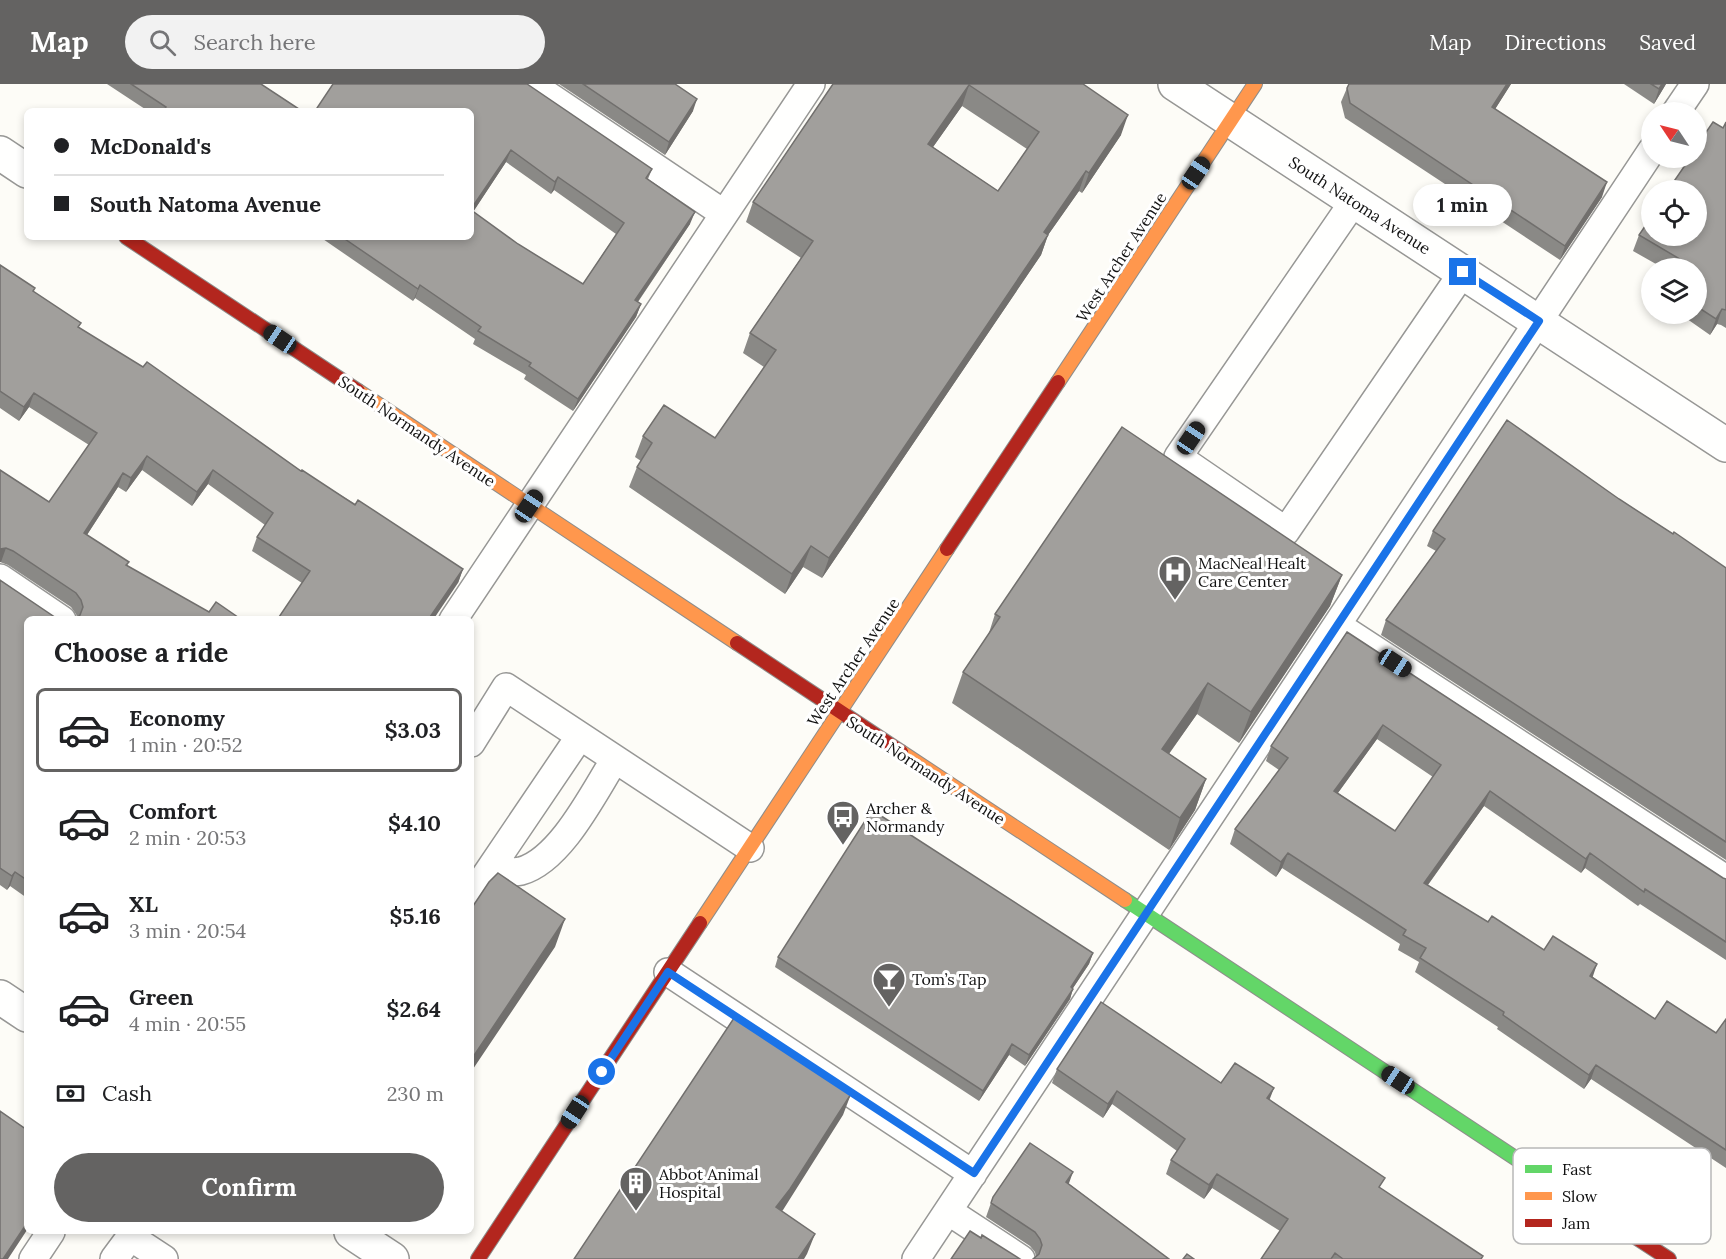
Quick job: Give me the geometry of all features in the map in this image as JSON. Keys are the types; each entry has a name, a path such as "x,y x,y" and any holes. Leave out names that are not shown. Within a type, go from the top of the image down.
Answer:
{"street":[{"name":"South Natoma Avenue","path":"1175,84 1726,445"},
{"name":"West Archer Avenue","path":"478,1259 1255,84"},
{"path":"0,153 24,169"},
{"name":"South Normandy Avenue","path":"131,240 1513,1156"},
{"path":"0,997 24,1013"},
{"path":"354,1234 392,1259"},
{"name":"South Normandy Avenue","path":"1646,1244 1669,1259"}],"lane":[{"path":"531,84 723,213"},
{"path":"456,616 534,508 723,213 811,84"},
{"path":"1683,102 1695,84"},
{"path":"916,1259 1641,167"},
{"path":"1354,201 1178,457 1286,531 1463,272"},
{"path":"0,578 56,616"},
{"path":"1337,625 1726,879"},
{"path":"474,738 506,687 750,848"},
{"path":"474,893 580,736"},
{"path":"489,873 522,871 541,860 565,838 615,759"},
{"path":"668,972 974,1173"},
{"path":"948,1211 1021,1259"},
{"path":"33,1259 50,1234"},
{"path":"114,1259 131,1234 164,1259"}],"building":[{"path":"131,84 261,84 297,108 165,108"},
{"path":"333,84 527,84 652,169 646,178 695,212 635,300 641,304 578,399 529,366 531,363 478,331 481,327 420,285 418,289 346,240 474,240 474,212 518,244 583,284 624,223 558,177 555,182 511,150 474,205 474,108 317,108"},
{"path":"583,84 675,84 697,99 669,142"},
{"path":"833,84 1083,84 1128,115 1089,173 1086,171 1044,232 1048,235 829,558 811,546 792,574 637,467 652,443 643,436 664,405 715,438 776,350 750,333 813,241 753,202","holes":["969,85 1039,132 998,191 928,144"]},
{"path":"1349,84 1507,84 1492,107 1607,182 1565,246 1350,103 1347,88"},
{"path":"1651,84 1662,84 1659,89"},
{"path":"1713,122 1723,128 1726,122 1726,310 1722,309 1716,319 1707,313 1707,258 1678,258 1658,246 1707,246 1707,180 1675,180 1683,168 1707,168 1707,131"},
{"path":"0,265 35,288 33,291 81,323 78,327 143,367 147,362 301,471 355,505 358,500 463,569 431,616 280,616 310,571 257,537 273,513 213,470 197,492 147,456 131,478 123,473 84,533 129,562 126,565 209,612 216,602 236,616 79,616 83,607 76,593 13,551 6,548 0,549 0,470 49,502 97,433 34,393 24,407 0,391"},
{"path":"1507,420 1619,499 1673,534 1674,532 1726,568 1726,842 1386,620 1445,539 1433,531"},
{"path":"1122,427 1342,575 1251,712 1208,683 1162,749 1206,779 1180,818 963,672 1000,617 995,614"},
{"path":"0,580 53,616 24,616 24,878 15,872 12,876 0,868"},
{"path":"1347,632 1726,879 1726,942 1645,889 1644,892 1590,853 1586,859 1490,791 1424,883 1488,922 1492,916 1544,950 1553,936 1597,964 1590,976 1655,1019 1667,1001 1716,1033 1726,1019 1726,1150 1596,1065 1589,1075 1503,1015 1504,1012 1420,958 1426,948 1403,935 1406,930 1288,853 1281,862 1235,829 1288,758 1271,746","holes":["1383,725 1441,765 1395,831 1334,791"]},
{"path":"872,810 1093,953 1071,987 1073,989 1029,1055 1012,1044 983,1091 778,957"},
{"path":"498,873 565,919 474,1056 474,904"},
{"path":"1101,1002 1221,1083 1235,1063 1274,1088 1267,1098 1385,1178 1379,1187 1483,1256 1481,1259 1343,1259 1335,1253 1331,1259 1261,1259 1288,1219 1217,1174 1209,1185 1171,1160 1185,1139 1117,1091 1108,1104 1057,1069"},
{"path":"734,1018 851,1094 776,1207 815,1234 798,1259 574,1259"},
{"path":"0,1111 24,1128 24,1228 3,1259 0,1259"},
{"path":"1030,1143 1073,1172 1066,1182 1169,1259 1033,1259 1039,1254 1042,1245 1035,1232 991,1203"},
{"path":"970,1231 981,1238 982,1235 1020,1259 951,1259"},
{"path":"1187,1254 1194,1259 1183,1259"}],"traffic: fast":[{"path":"1125,900 1513,1156"}],"traffic: slow":[{"path":"1058,382 1255,84"},
{"path":"358,391 737,643"},
{"path":"700,923 947,549"},
{"path":"901,752 1125,900"}],"traffic: jam":[{"path":"131,240 358,391"},
{"path":"947,549 1058,382"},
{"path":"737,643 901,752"},
{"path":"478,1259 700,923"},
{"path":"1646,1244 1669,1259"}],"place":[{"name":"MacNeal Healt Care Center","path":"1175,601"},
{"name":"Archer & Normandy","path":"843,846"},
{"name":"Tom’s Tap","path":"889,1008"},
{"name":"Abbot Animal Hospital","path":"636,1212"}],"route":[{"path":"602,1072 668,972 974,1173 1539,321 1463,272"}]}
